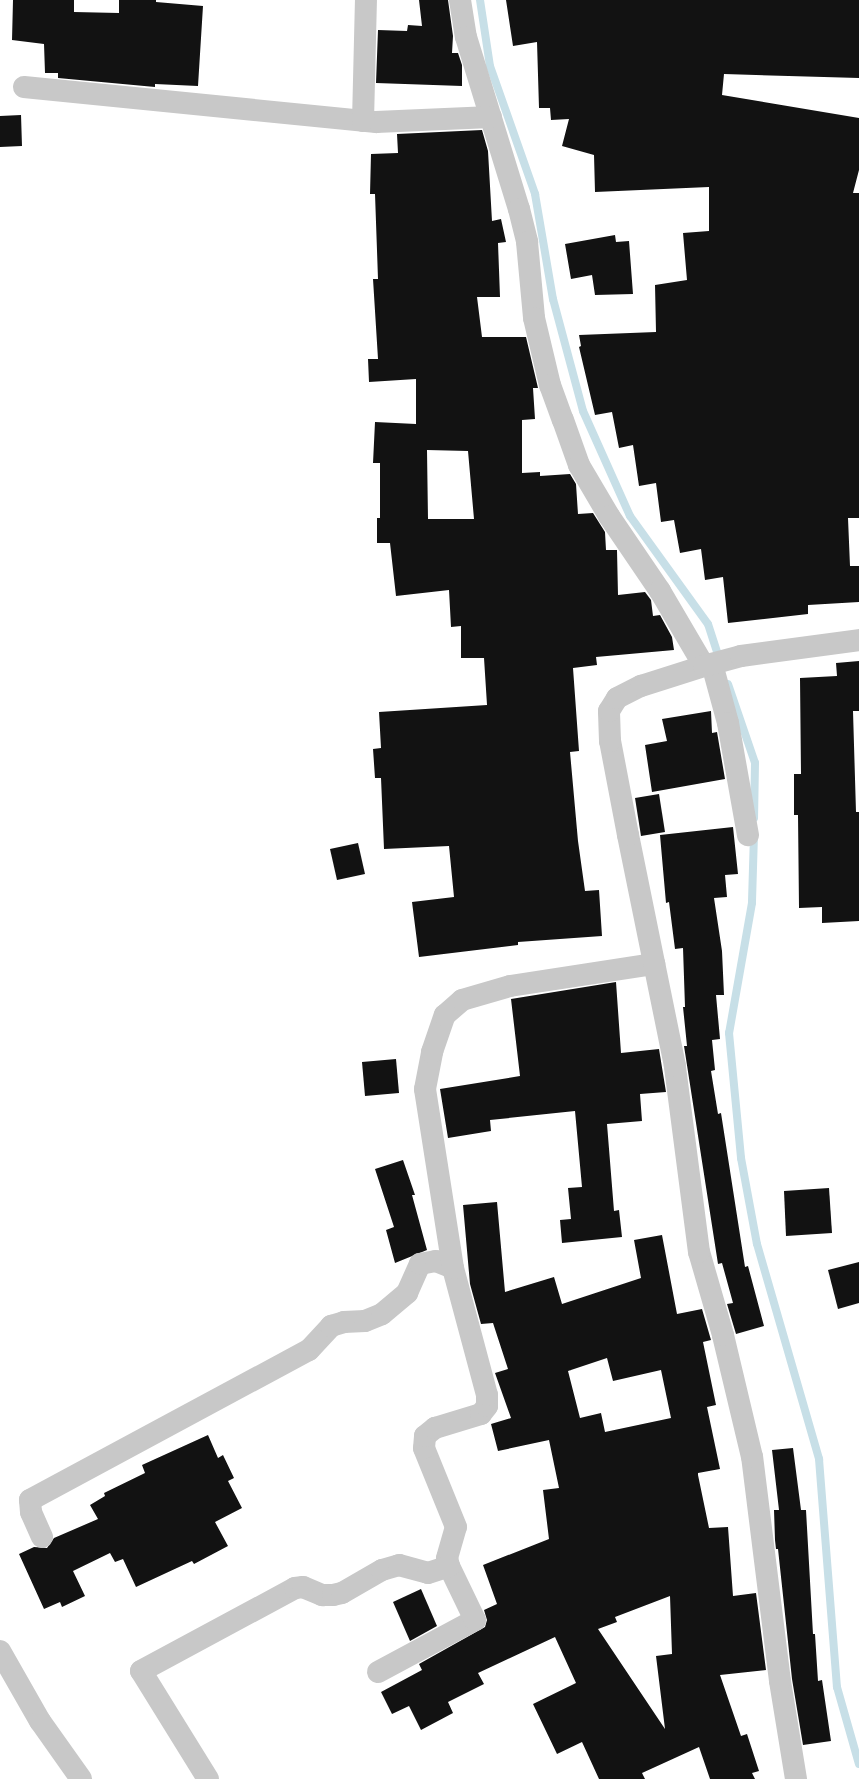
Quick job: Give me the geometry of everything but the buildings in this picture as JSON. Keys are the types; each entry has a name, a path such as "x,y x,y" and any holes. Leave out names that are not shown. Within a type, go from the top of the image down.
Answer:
{"street":[{"path":"363,121 366,0"},
{"path":"460,0 466,37 510,174 527,242 534,318 550,385 579,465 609,516 710,664 728,723 748,835"},
{"path":"24,87 363,121 491,117"},
{"path":"796,1779 780,1680 752,1457 723,1335 699,1252 680,1097 610,741 609,711 617,698 641,686 710,664 740,656 859,640"},
{"path":"378,1672 475,1620 449,1566 447,1558 456,1527 424,1448 425,1436 435,1428 481,1414 487,1406 487,1395 452,1268 425,1088 432,1052 445,1016 462,1000 510,986 654,964"},
{"path":"42,1537 31,1512 30,1500 309,1350 331,1326 344,1322 365,1321 382,1314 407,1293 420,1264 436,1261 452,1268"},
{"path":"208,1779 141,1671 295,1588 303,1587 322,1595 333,1595 342,1593 382,1570 400,1565 428,1573 449,1566"},
{"path":"0,1651 40,1721 81,1779"}],"waterway":[{"path":"480,0 490,66 535,194 553,299 583,411 630,516 708,624 720,660"},
{"path":"728,684 755,763 754,818"},
{"path":"754,834 752,903 729,1033 741,1158 757,1244 819,1459 837,1687 859,1764"}]}
